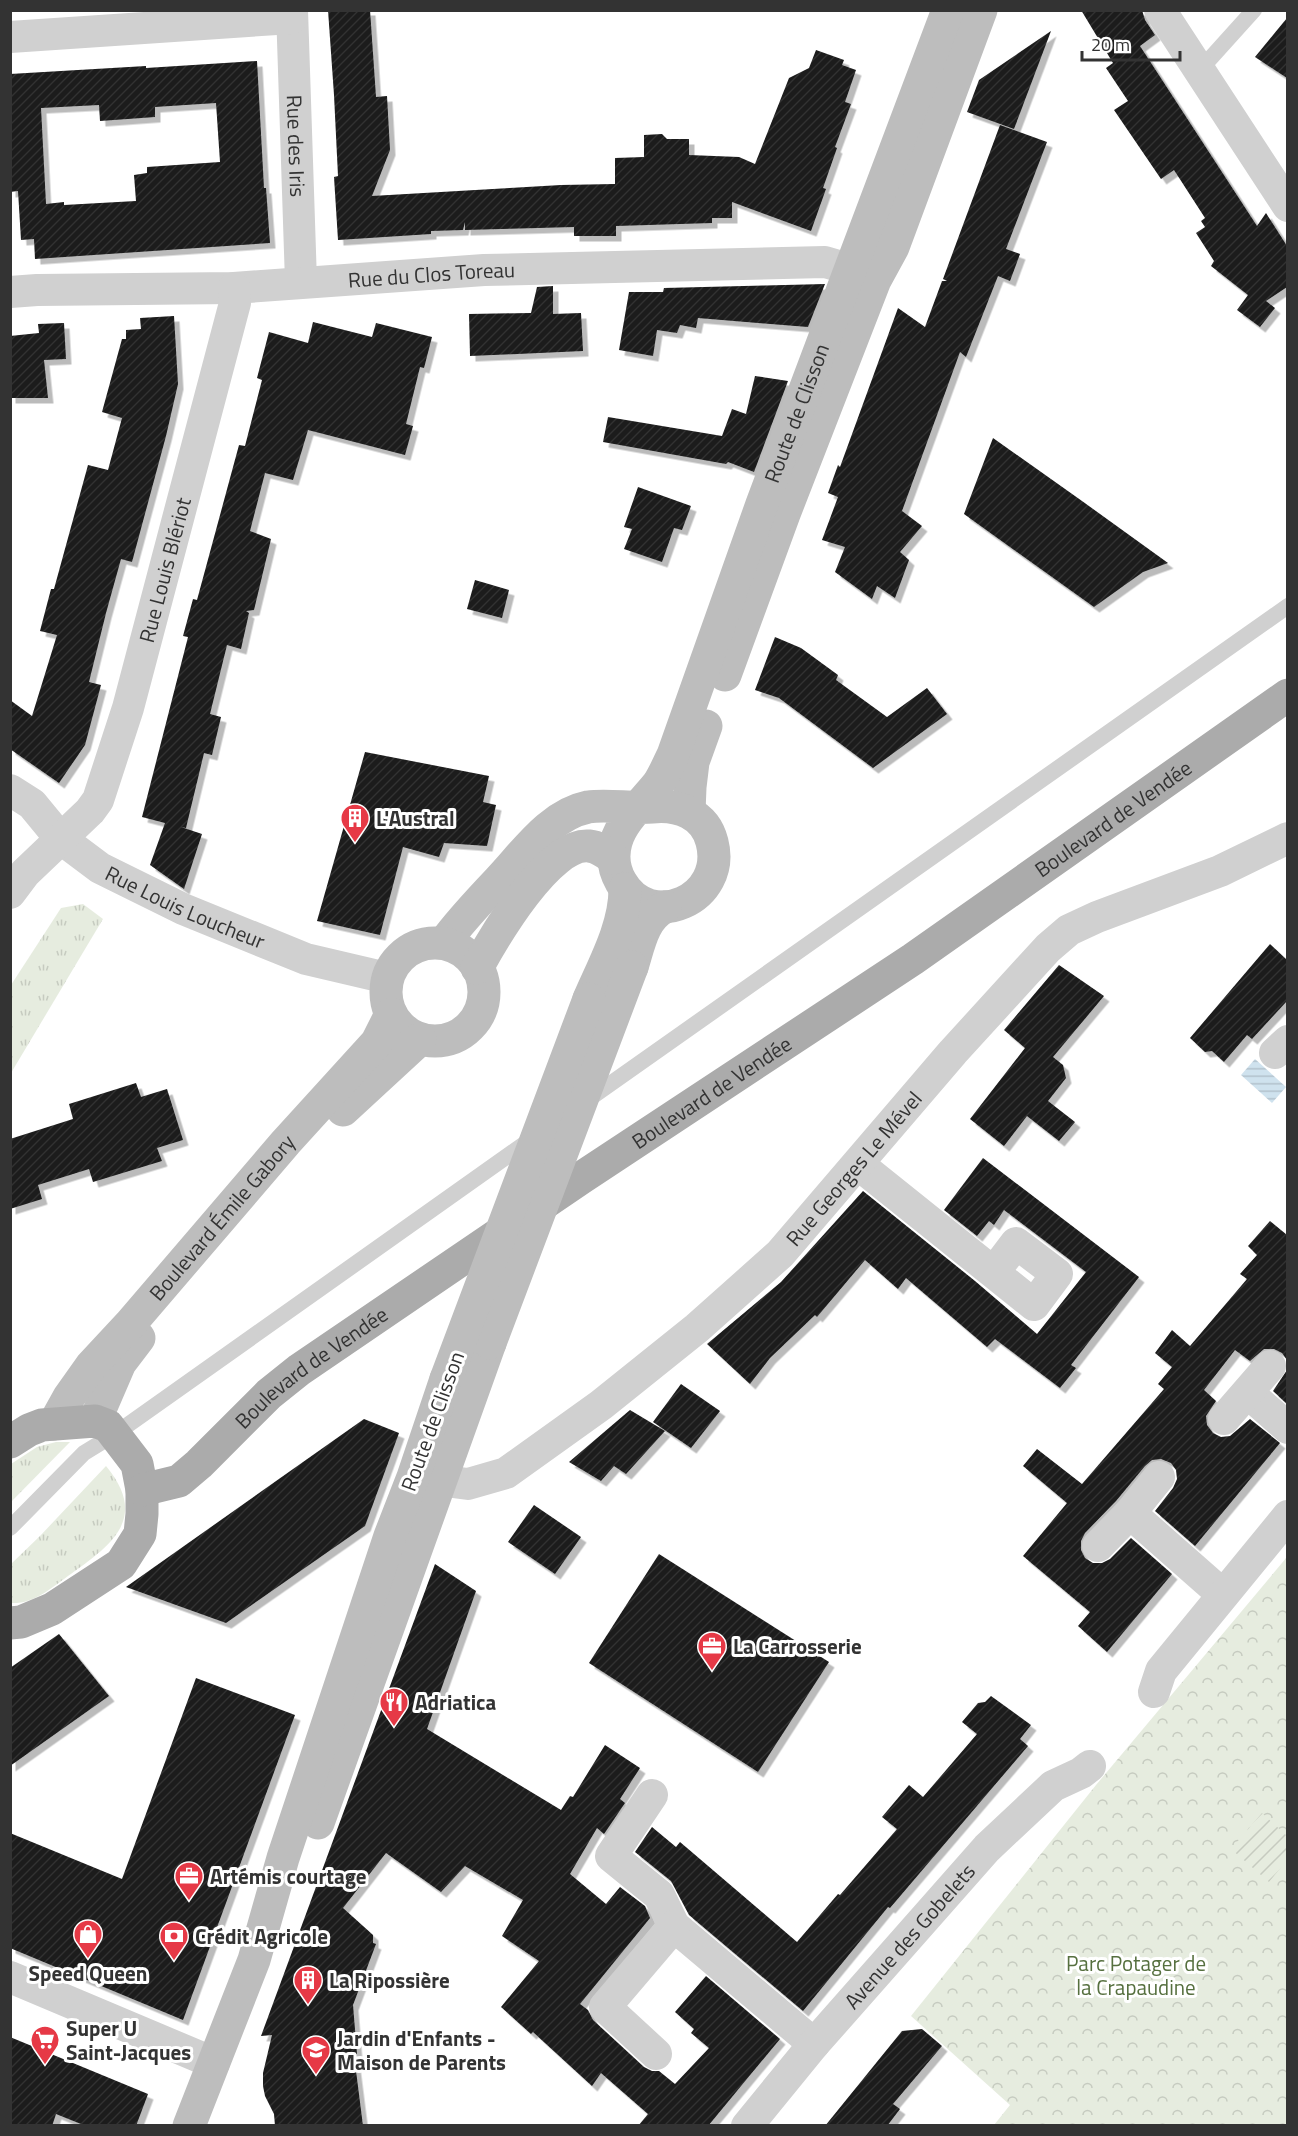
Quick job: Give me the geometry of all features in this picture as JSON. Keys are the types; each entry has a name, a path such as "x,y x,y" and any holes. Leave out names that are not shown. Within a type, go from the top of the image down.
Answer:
{"main road":[{"name":"Route de Clisson","path":"689,812 693,762 784,514 948,10"},
{"name":"Route de Clisson","path":"637,808 660,782 673,755 762,504 862,275 893,248 981,10"},
{"name":"Boulevard de Vendée","path":"142,1490 179,1481 269,1394 299,1370 581,1178 913,958 1287,695"},
{"path":"444,943 463,918 531,844 557,822 587,808 663,806 677,807 689,812 704,824 712,841 715,860 710,878 699,893 683,903 665,907 650,905 625,889 617,874 614,858 616,842 622,828 637,808"},
{"path":"477,968 519,898 573,848 589,846 601,849 614,858"},
{"name":"Route de Clisson","path":"189,2126 254,1960 303,1866 417,1546 446,1379 589,999 621,923 625,906 625,889"},
{"name":"Route de Clisson","path":"428,1479 490,1343 633,967 644,932 654,913 665,907"},
{"path":"444,943 469,956 477,968 483,981 484,996 473,1022 462,1032 449,1038 420,1039 403,1029 391,1014 385,995 387,978 400,957 416,947 444,943"},
{"name":"Boulevard Émile Gabory","path":"54,1424 91,1366 131,1323 286,1142 378,1042 391,1014"},
{"name":"Boulevard Émile Gabory","path":"105,1427 120,1363 183,1282 325,1127 420,1039"},
{"path":"10,1442 28,1430 54,1424 105,1427 136,1464 142,1490 140,1534 121,1564 52,1609 14,1626"}],"street":[{"path":"1160,10 1287,206"},
{"path":"10,37 292,14"},
{"name":"Rue des Iris","path":"292,14 301,282"},
{"name":"Rue du Clos Toreau","path":"10,292 234,288 484,270 670,265 825,262 862,275"},
{"name":"Rue Louis Blériot","path":"10,894 25,873 90,811 98,800 121,728 235,303 234,288"},
{"name":"Rue Louis Loucheur","path":"10,790 32,804 60,838 100,868 183,909 306,959 387,978"},
{"name":"Rue Georges Le Mével","path":"428,1479 468,1484 506,1473 602,1405 697,1328 780,1254 953,1052 1048,948 1069,930 1097,917 1220,871 1287,838"},
{"path":"858,1164 994,1272"},
{"path":"1224,1419 1270,1366"},
{"path":"1248,1393 1287,1428"},
{"path":"1098,1546 1130,1514 1159,1477"},
{"path":"1130,1514 1222,1594"},
{"path":"1154,1692 1161,1671 1287,1516"},
{"name":"Avenue des Gobelets","path":"747,2126 813,2044 987,1848 1053,1786 1081,1773 1090,1766"},
{"path":"652,1796 611,1856 659,1895 674,1926 813,2044"},
{"path":"656,2054 605,2007 674,1926"},
{"path":"10,1977 214,2063"}],"lane":[{"path":"1199,71 1254,10"},
{"path":"10,1528 84,1453 105,1427 1287,606"}],"green space":[{"path":"83,904 103,919 11,1073 11,985 61,908"},
{"path":"56,1442 70,1442 11,1502 11,1464 37,1447"},
{"path":"106,1466 119,1485 125,1501 124,1516 119,1530 98,1554 48,1591 27,1601 11,1603 11,1564"},
{"name":"Parc Potager de la Crapaudine","path":"1287,1557 1287,2125 994,2125 1010,2105 911,2016 1096,1785"},
{"path":"1262,1813 1287,1836 1287,1860 1269,1882 1231,1849"}],"water":[{"path":"1255,1059 1286,1087 1272,1103 1241,1075"}],"building":[{"path":"328,10 370,10 376,97 387,96 390,150 372,196 615,184 615,158 644,157 644,135 662,134 667,139 689,139 689,155 739,157 755,164 789,78 809,68 816,50 844,60 842,65 856,70 845,102 851,104 835,147 837,148 823,188 826,189 811,231 732,202 732,218 712,218 712,223 616,226 616,236 574,236 574,227 465,230 465,222 463,230 338,240 334,177 338,176"},
{"path":"1081,10 1142,10 1145,20 1155,35 1140,46 1257,226 1266,213 1287,246 1287,287 1266,301 1275,308 1260,327 1237,310 1248,295 1211,266 1214,261 1196,233 1205,227 1201,221 1205,218 1174,170 1161,179 1114,110 1128,101 1106,68 1113,63"},
{"path":"1287,18 1287,78 1255,57"},
{"path":"1051,31 1014,129 967,112 979,80"},
{"path":"257,61 264,188 266,188 270,243 35,259 34,239 21,240 18,191 10,192 10,74 146,66 146,68","holes":["216,103 220,162 147,167 147,173 134,175 136,201 46,204 41,108 99,105 100,121 155,117 155,107"]},
{"path":"1000,125 1047,142 1006,249 1020,254 1010,281 998,276 966,357 960,352 902,511 922,526 900,552 909,560 895,598 877,586 872,599 835,572 845,547 822,540 838,497 828,493 838,465 840,467 898,308 925,327 942,281 947,281 943,279"},
{"path":"825,284 808,327 698,318 696,328 680,325 677,333 657,330 653,356 619,350 629,292 663,292 664,288"},
{"path":"553,286 553,314 581,313 583,351 470,356 469,314 531,313 537,287"},
{"path":"174,316 178,384 166,436 132,562 121,559 106,613 89,682 101,685 85,745 59,783 10,749 10,700 32,716 57,635 40,631 88,465 108,470 122,418 102,412 122,339 126,339 126,330 141,329 140,318"},
{"path":"313,322 372,337 376,323 432,337 424,368 420,367 406,424 413,426 405,455 308,430 293,480 265,473 250,531 271,539 254,610 246,611 249,613 241,649 227,645 210,714 221,717 212,755 204,753 186,828 181,827 202,834 184,889 150,865 165,823 142,817 188,637 183,636 193,599 197,600 239,445 245,446 262,380 257,378 269,332 308,343"},
{"path":"64,323 66,359 44,360 48,398 10,398 10,336 39,333 38,324"},
{"path":"755,376 788,381 754,472 728,462 726,464 603,442 608,417 722,436 732,409 746,414"},
{"path":"993,438 1168,563 1143,572 1094,607 964,514"},
{"path":"638,487 691,506 682,530 674,528 662,562 624,549 632,529 624,527"},
{"path":"475,580 509,590 502,618 467,609"},
{"path":"775,637 801,648 838,675 836,680 887,717 927,688 947,714 873,768 779,698 755,690"},
{"name":"L'Austral","path":"365,752 489,776 483,802 496,805 487,846 444,843 439,857 403,847 380,935 317,921"},
{"path":"1270,944 1287,960 1287,1001 1252,1039 1247,1035 1224,1062 1212,1051 1205,1052 1190,1038"},
{"path":"1059,965 1104,996 1053,1057 1063,1065 1066,1078 1048,1101 1075,1122 1059,1141 1027,1116 1004,1146 970,1119 1025,1048 1004,1030"},
{"path":"136,1083 141,1097 167,1089 183,1140 157,1148 162,1161 93,1182 89,1169 38,1185 42,1199 10,1209 10,1139 73,1119 69,1104"},
{"path":"983,1158 1139,1277 1071,1365 1076,1368 1060,1388 995,1339 987,1347 906,1278 898,1289 865,1260 817,1317 815,1315 770,1358 750,1384 707,1344 781,1282 863,1191 1037,1334 1086,1272 1004,1210 994,1225 989,1221 977,1236 944,1210"},
{"path":"1270,1221 1287,1235 1287,1360 1282,1353 1274,1349 1264,1349 1250,1361 1235,1350 1204,1390 1216,1401 1206,1416 1207,1425 1213,1433 1221,1437 1230,1436 1250,1419 1280,1443 1195,1546 1155,1511 1173,1488 1177,1479 1176,1470 1171,1463 1161,1459 1152,1460 1145,1466 1085,1533 1081,1541 1081,1550 1085,1558 1093,1563 1102,1563 1110,1559 1131,1538 1172,1574 1107,1652 1078,1626 1090,1612 1023,1556 1067,1503 1023,1466 1037,1449 1082,1484 1164,1389 1158,1384 1172,1367 1155,1353 1172,1330 1190,1346 1247,1279 1240,1274 1257,1255 1248,1246"},
{"path":"1287,1370 1287,1404 1273,1391"},
{"path":"681,1384 720,1411 691,1448 653,1422"},
{"path":"630,1410 665,1431 626,1474 614,1466 601,1481 569,1462"},
{"path":"364,1419 399,1433 365,1526 226,1623 126,1587"},
{"path":"534,1505 581,1537 555,1574 508,1542"},
{"name":"La Carrosserie","path":"659,1554 829,1662 758,1772 589,1663"},
{"path":"435,1564 476,1591 427,1729 561,1810 570,1796 573,1797 605,1745 640,1768 620,1799 625,1803 604,1834 597,1828 570,1874 606,1904 620,1887 645,1906 650,1918 580,2004 588,2010 593,2020 644,2067 652,2071 659,2071 675,2084 709,2048 691,2033 694,2029 675,2012 706,1976 780,2039 708,2126 638,2126 648,2114 601,2073 592,2086 533,2032 531,2034 501,2007 539,1961 502,1936 523,1900 465,1866 441,1892 386,1853 343,1908 373,1935 373,1943 376,1944 353,2005 357,2054 354,2055 363,2126 275,2126 274,2114 263,2086 263,2073 272,2035 261,2036"},
{"path":"59,1634 109,1696 10,1766 10,1668"},
{"path":"196,1678 295,1715 183,2020 10,1948 10,1833 122,1879"},
{"path":"991,1696 1031,1725 1020,1739 1028,1746 890,1908 888,1907 803,2011 689,1915 671,1881 635,1852 652,1827 676,1847 680,1842 797,1942 897,1829 882,1817 909,1785 923,1797 977,1734 962,1722 978,1703 985,1702"},
{"path":"922,2029 942,2046 893,2104 900,2109 887,2126 825,2126 902,2031"},
{"name":"Super U Saint-Jacques","path":"10,2037 148,2094 136,2126 86,2126 56,2114 52,2126 10,2126"}],"place":[{"name":"L'Austral","path":"355,844"},
{"name":"La Carrosserie","path":"712,1672"},
{"name":"Adriatica","path":"394,1728"},
{"name":"Artémis courtage","path":"189,1902"},
{"name":"Speed Queen","path":"88,1960"},
{"name":"Crédit Agricole","path":"174,1962"},
{"name":"La Ripossière","path":"308,2006"},
{"name":"Super U Saint-Jacques","path":"45,2066"},
{"name":"Jardin d'Enfants - Maison de Parents","path":"316,2076"}]}
